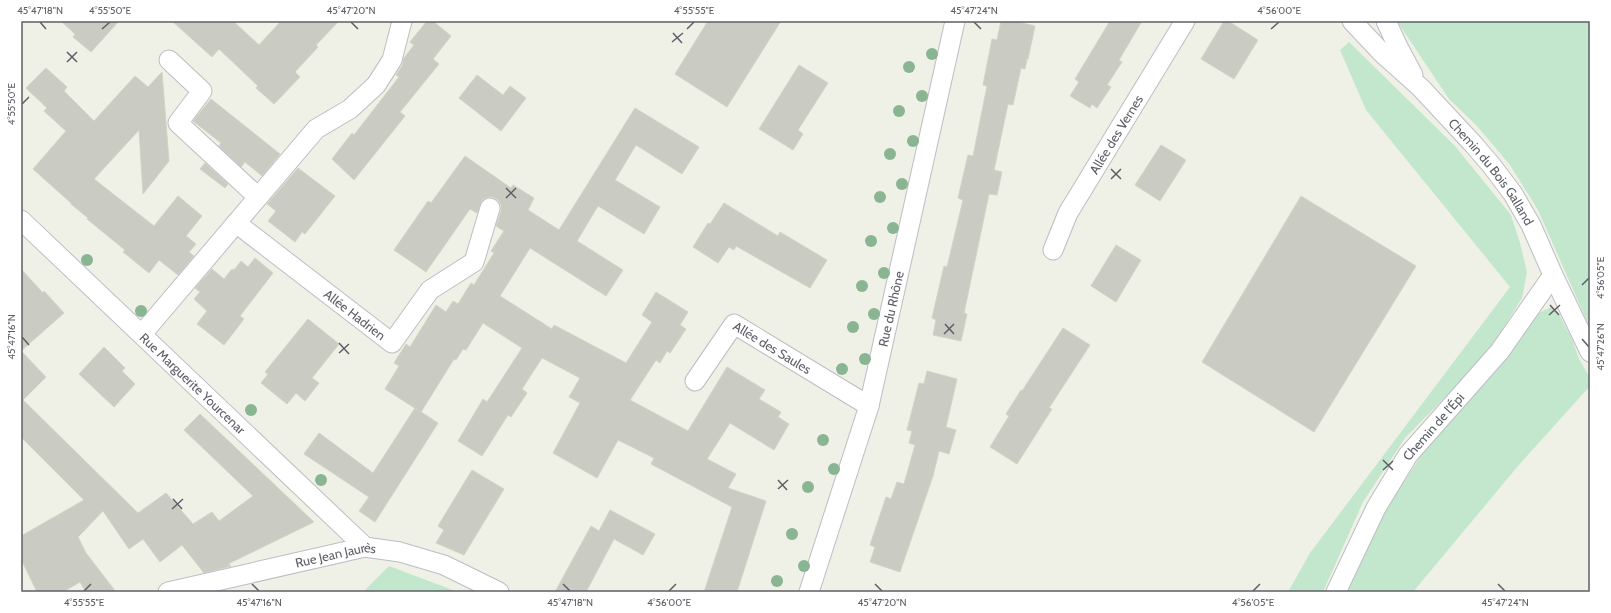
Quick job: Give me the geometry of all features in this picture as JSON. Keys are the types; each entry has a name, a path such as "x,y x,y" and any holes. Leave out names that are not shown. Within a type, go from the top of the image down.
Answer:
{"street":[{"path":"142,334 316,129 350,109 376,85 392,60 402,21"},
{"name":"Rue du Rhône","path":"809,592 869,406 955,21"},
{"name":"Allée des Vernes","path":"1053,250 1068,213 1185,21"},
{"name":"Chemin du Bois Galland","path":"1352,21 1383,54 1421,88 1483,156 1512,194 1532,225 1553,276 1590,352"},
{"path":"1386,21 1398,47 1421,88"},
{"path":"169,60 202,91 178,123 258,198"},
{"name":"Allée Hadrien","path":"236,223 392,343 430,290 474,262 490,208"},
{"name":"Rue Marguerite Yourcenar","path":"21,220 365,547"},
{"name":"Chemin de l'Épi","path":"1336,592 1376,508 1408,455 1500,351 1553,276"},
{"name":"Allée des Saules","path":"695,381 734,324 869,406"},
{"name":"Rue Jean Jaurès","path":"168,592 365,547 400,552 444,565 499,592"}],"green space":[{"path":"1397,21 1590,21 1590,328 1538,210 1510,165 1477,126 1449,99"},
{"path":"1349,42 1455,146 1511,215 1527,272 1522,298 1497,338 1464,378 1405,438 1363,502 1323,592 1288,592 1310,553 1510,287 1366,110 1340,50"},
{"path":"1551,307 1560,316 1572,339 1579,359 1590,378 1590,386 1518,466 1413,592 1346,592 1382,516 1424,451 1535,315"},
{"path":"389,566 458,592 363,592"}],"building":[{"path":"61,21 119,21 91,52 73,37 75,34"},
{"path":"172,21 233,21 259,45 281,21 339,21 316,45 318,47 295,72 300,77 274,104 256,88 258,86 219,49 212,57"},
{"path":"427,21 433,21 451,36 433,59 439,64 400,112 405,116 354,180 332,159 352,133 354,135 399,77 396,75 402,66 404,58 414,45 410,42"},
{"path":"708,21 781,21 727,107 675,74"},
{"path":"1001,21 1013,21 1035,26 1025,69 1021,68 1013,105 1008,104 994,170 1002,172 997,195 989,194 964,313 967,314 961,341 933,335 936,320 932,318 944,266 947,267 963,200 958,198 968,155 973,156 987,86 983,85 992,39 997,40"},
{"path":"1110,21 1142,21 1119,60 1122,62 1107,85 1111,87 1097,108 1092,104 1090,108 1070,96 1079,82 1075,79"},
{"path":"1224,21 1228,21 1258,40 1234,79 1201,59"},
{"path":"799,65 828,83 798,130 803,134 793,150 759,129"},
{"path":"46,68 67,87 64,91 94,121 135,76 148,87 162,72 169,161 143,194 139,130 94,179 154,226 178,196 202,216 186,236 196,244 189,252 194,256 178,275 159,260 149,273 123,252 125,250 87,219 88,218 33,169 66,131 44,111 47,108 26,88"},
{"path":"477,75 503,95 510,86 526,98 501,131 459,98"},
{"path":"211,99 280,154 262,176 245,162 241,167 219,146 221,143 193,121"},
{"path":"635,108 699,147 682,174 636,145 615,180 660,207 644,234 598,206 577,241 623,270 606,296 530,248 500,296 552,329 554,325 626,363 652,322 642,315 656,292 688,312 680,325 686,329 670,353 667,351 660,363 656,360 630,400 688,431 727,367 765,390 759,399 781,412 778,417 789,424 774,450 730,423 707,459 736,474 728,488 766,501 737,592 704,592 732,507 651,464 654,458 618,440 597,478 553,453 580,403 569,397 580,378 542,358 522,389 527,393 511,417 508,415 482,456 458,441 483,399 487,402 522,348 483,323 466,350 463,349 456,360 454,359 421,412 385,389 399,366 394,363 406,344 410,347 436,305 446,312 453,301 458,304 471,283 474,285 494,253 491,251 504,231 496,226 501,211 501,205 498,200 493,197 488,197 482,200 477,213 470,209 426,272 394,250 428,201 431,203 465,156 511,188 513,185 534,198 528,210 559,230"},
{"path":"1161,145 1186,160 1160,201 1135,185"},
{"path":"205,163 228,184 225,188 200,169"},
{"path":"298,168 335,196 305,234 302,232 295,242 268,221 276,211 267,204"},
{"path":"1301,196 1416,266 1314,432 1202,362"},
{"path":"724,203 778,236 780,232 827,260 810,288 736,246 734,250 729,247 718,263 693,247 708,223 710,224"},
{"path":"1116,245 1141,260 1116,302 1091,286"},
{"path":"255,258 273,273 240,316 244,319 224,345 197,324 207,311 194,299 200,292 195,288 212,269 224,279 241,261 248,267"},
{"path":"21,269 64,313 21,351"},
{"path":"308,319 339,344 312,378 319,383 305,401 296,393 287,404 261,383 268,374 265,372"},
{"path":"1063,328 1090,345 1049,408 1052,409 1017,464 990,447 1009,416 1006,414"},
{"path":"104,347 125,368 122,371 135,384 114,407 79,374"},
{"path":"21,351 46,377 23,400 138,513 166,493 193,524 212,512 219,521 253,496 184,430 200,414 314,522 228,564 231,566 204,573 182,545 160,562 143,539 129,549 103,511 78,537 86,553 116,592 86,592 80,582 63,592 37,592 21,559 21,536 84,500 21,437"},
{"path":"927,371 957,379 946,427 956,430 949,454 939,451 933,476 900,572 870,562 875,547 870,545 886,497 891,499 897,482 904,484 915,445 909,443 912,431 907,430 919,383 924,384"},
{"path":"415,408 438,423 375,522 359,511 369,497 304,454 319,433 373,473"},
{"path":"472,470 504,489 464,555 436,543 444,530 438,526"},
{"path":"610,510 655,534 643,555 614,539 586,592 555,592 591,526 599,531"}]}
